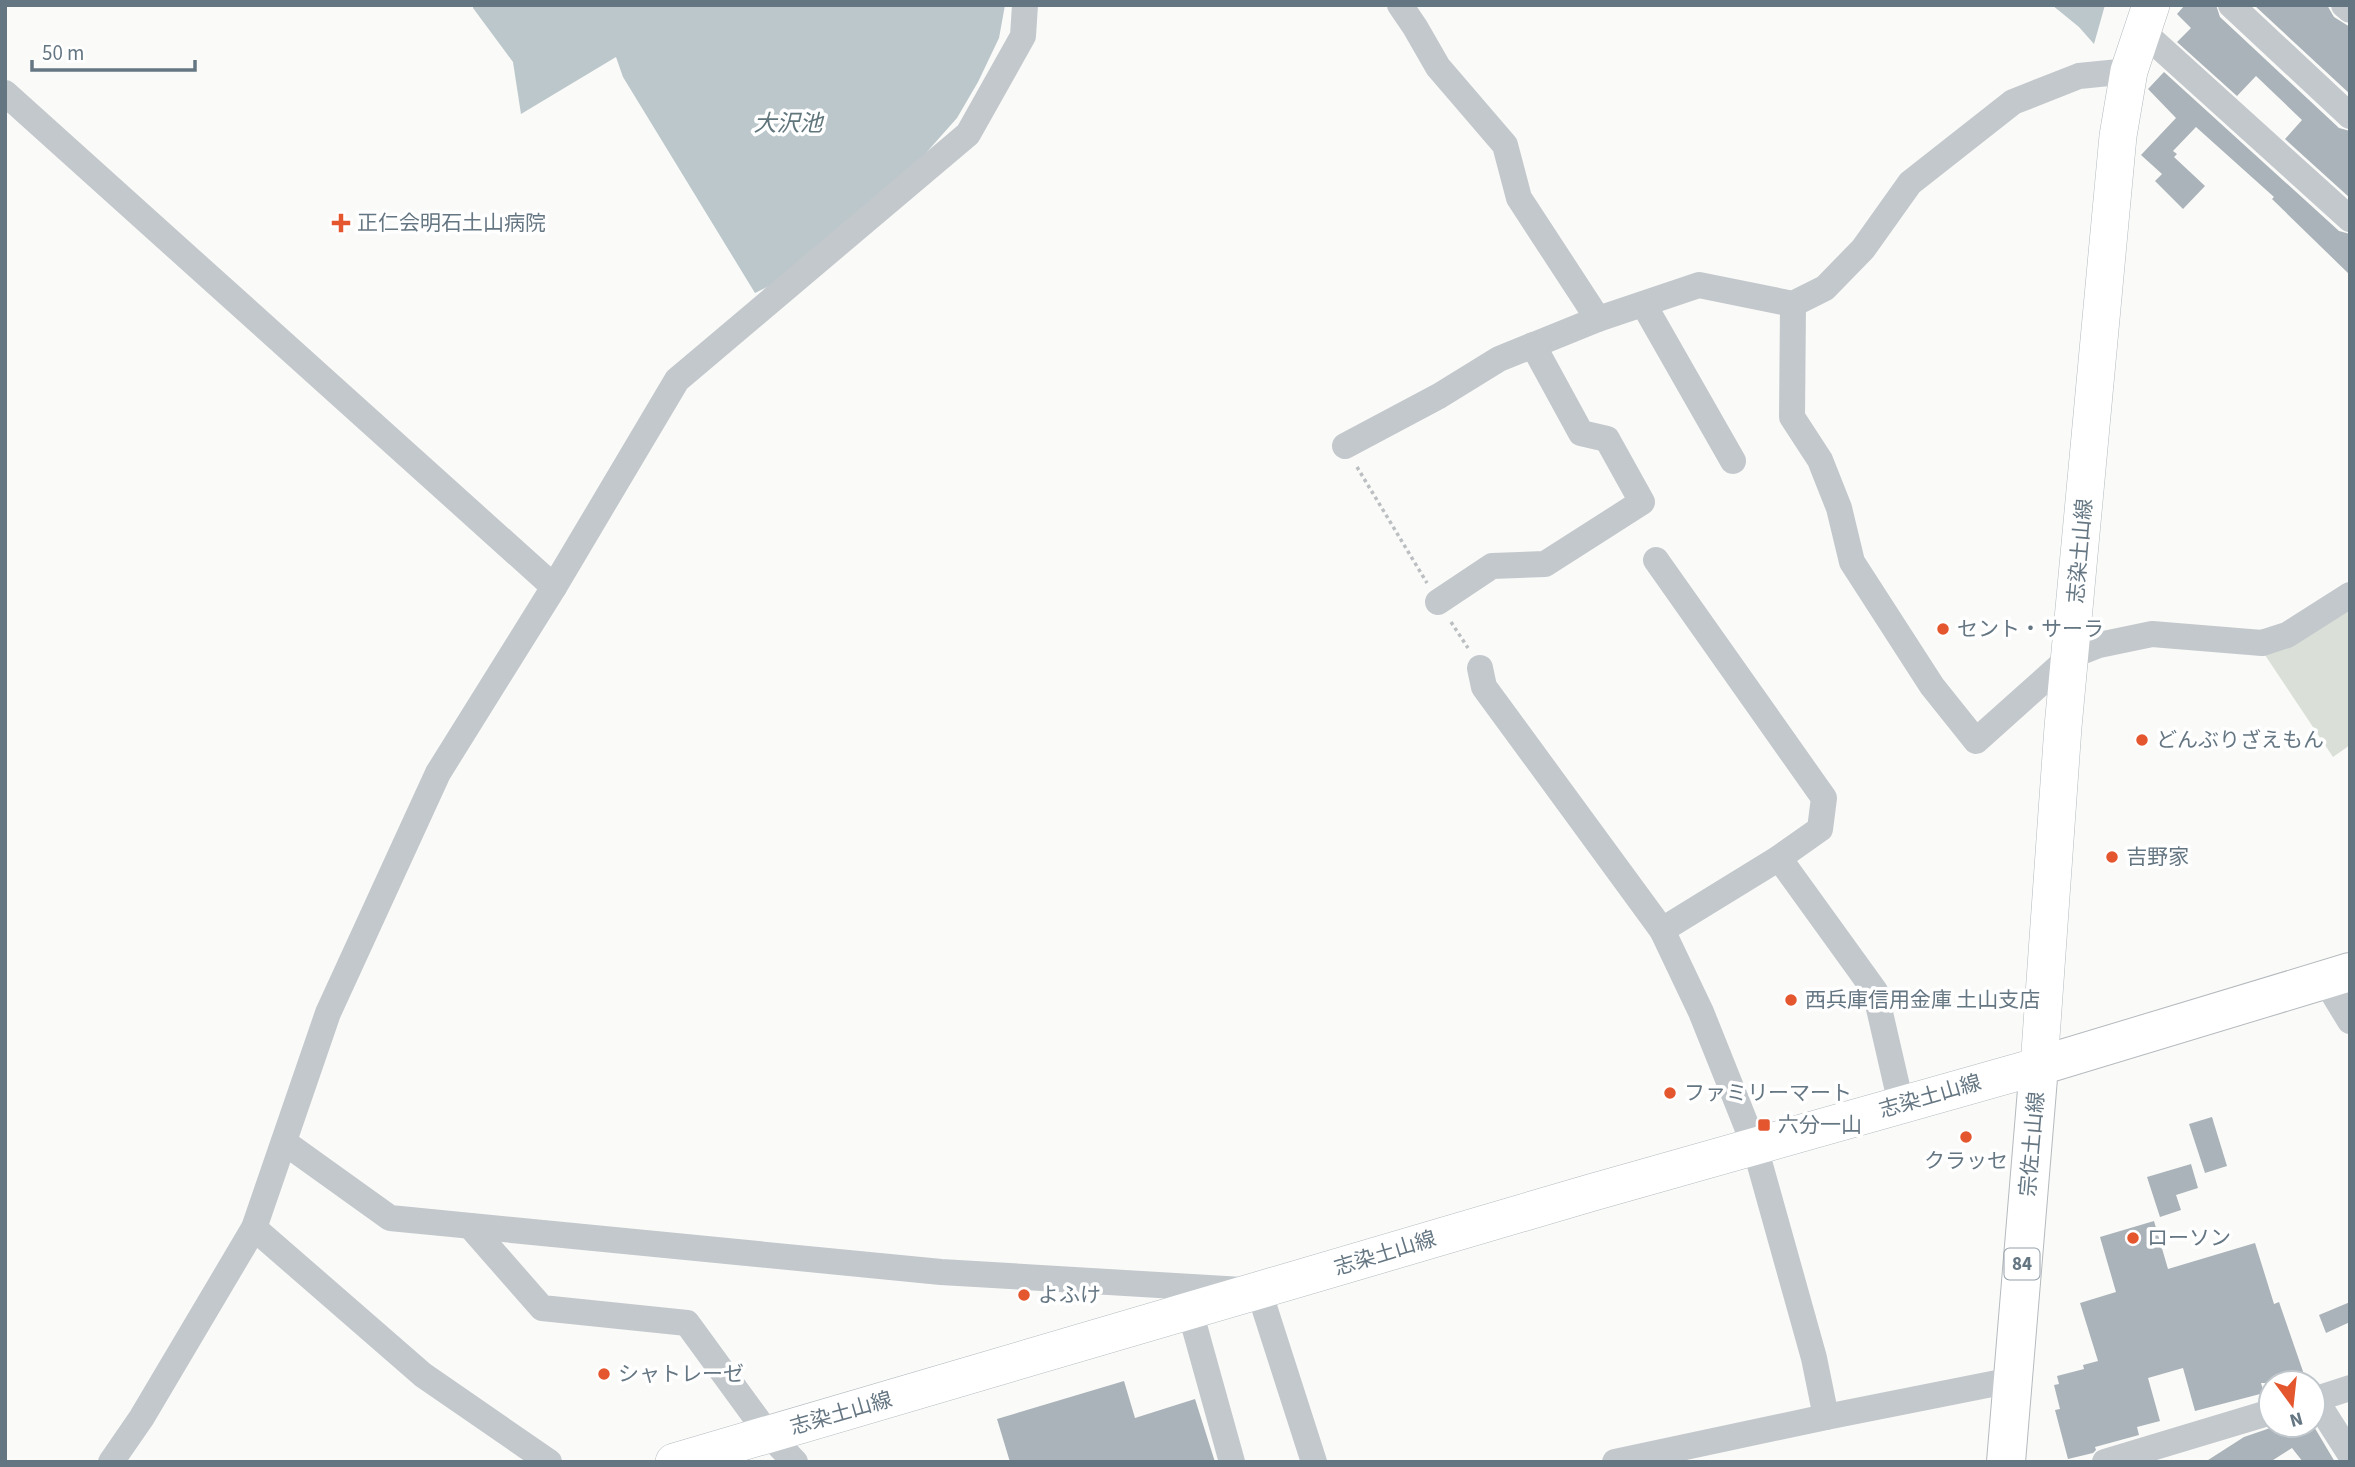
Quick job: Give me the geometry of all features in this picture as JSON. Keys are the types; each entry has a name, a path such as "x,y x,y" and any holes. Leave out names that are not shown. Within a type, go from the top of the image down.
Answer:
{"main road":[{"name":"志染土山線","path":"674,1462 1590,1193 2039,1066 2063,727 2116,150 2129,71 2146,18"},
{"name":"宗佐土山線","path":"2006,1462 2039,1066 2338,976"}],"street":[{"path":"111,1462 142,1417 254,1228 328,1013 439,773 677,380 968,134 1023,37 1025,5"},
{"path":"1400,5 1438,67 1505,145 1519,198 1598,319"},
{"path":"2231,5 2350,116"},
{"path":"2344,5 2350,10"},
{"path":"2146,18 2350,219"},
{"path":"1345,446 1439,396 1499,359 1598,319 1699,285 1793,303 1825,288 1863,249 1910,183 2013,102 2079,76 2129,71"},
{"path":"5,93 554,587"},
{"path":"1793,303 1792,417 1825,472 1839,508 1852,562 1932,685 1976,741 2071,656 2099,645 2152,634 2262,643 2287,635 2350,595"},
{"path":"1644,305 1733,461"},
{"path":"1438,602 1492,566 1545,564 1643,502 1607,439 1581,433 1534,345"},
{"path":"1656,560 1824,798 1819,829 1779,858 1662,930"},
{"path":"1480,668 1485,687 1662,930 1701,1012 1755,1147 1814,1358 1826,1418"},
{"path":"1779,858 1875,991 1901,1104"},
{"path":"2338,976 2350,1021"},
{"path":"284,1142 390,1217 941,1272 1259,1291 1314,1462"},
{"path":"470,1226 542,1308 687,1322 768,1434 795,1462"},
{"path":"254,1228 423,1375 549,1462"},
{"path":"1190,1311 1232,1462"},
{"path":"1615,1462 2012,1380"},
{"path":"2327,1395 2350,1388"},
{"path":"2105,1462 2257,1416"},
{"path":"2327,1419 2350,1454"}],"path":[{"path":"1345,446 1480,668"}],"shaded area":[{"path":"2350,604 2350,745 2333,757 2261,649"}],"water":[{"name":"大沢池","path":"473,5 1005,5 999,38 957,118 894,189 779,281 755,293 623,77 616,57 521,114 513,62"},
{"path":"2052,5 2105,5 2094,44 2079,27"}],"building":[{"path":"2185,5 2216,5 2220,17 2339,128 2350,131 2350,198 2285,139 2302,120 2256,76 2237,96 2177,42 2191,28 2177,14"},
{"path":"2254,5 2327,5 2334,17 2350,27 2350,94"},
{"path":"2164,72 2339,231 2350,234 2350,275 2272,199 2274,197 2196,127 2173,151 2177,154 2174,157 2205,186 2183,209 2155,181 2162,174 2141,155 2176,118 2148,89"},
{"path":"2212,1117 2227,1166 2205,1173 2189,1124"},
{"path":"2191,1164 2198,1188 2176,1195 2181,1210 2160,1217 2147,1177"},
{"path":"2154,1221 2168,1269 2255,1243 2274,1304 2279,1302 2302,1369 2257,1369 2257,1395 2195,1411 2183,1368 2148,1378 2160,1421 2137,1427 2139,1435 2095,1447 2093,1453 2068,1459 2055,1410 2060,1409 2054,1385 2059,1384 2057,1376 2084,1369 2083,1365 2098,1361 2080,1303 2116,1292 2100,1237"},
{"path":"2350,1302 2350,1322 2326,1333 2319,1315"},
{"path":"1124,1381 1135,1418 1195,1399 1215,1462 1010,1462 997,1419"},
{"path":"2257,1433 2257,1439 2321,1439 2335,1462 2303,1462 2292,1448 2270,1462 2205,1462 2244,1437"}],"place":[{"name":"正仁会明石土山病院","path":"341,223"},
{"name":"セント・サーラ","path":"1943,629"},
{"name":"どんぶりざえもん","path":"2142,740"},
{"name":"吉野家","path":"2112,857"},
{"name":"西兵庫信用金庫 土山支店","path":"1791,1000"},
{"name":"ファミリーマート","path":"1670,1093"},
{"name":"六分一山","path":"1764,1125"},
{"name":"クラッセ","path":"1966,1137"},
{"name":"ローソン","path":"2133,1238"},
{"name":"よふけ","path":"1024,1295"},
{"name":"シャトレーゼ","path":"604,1374"}]}
